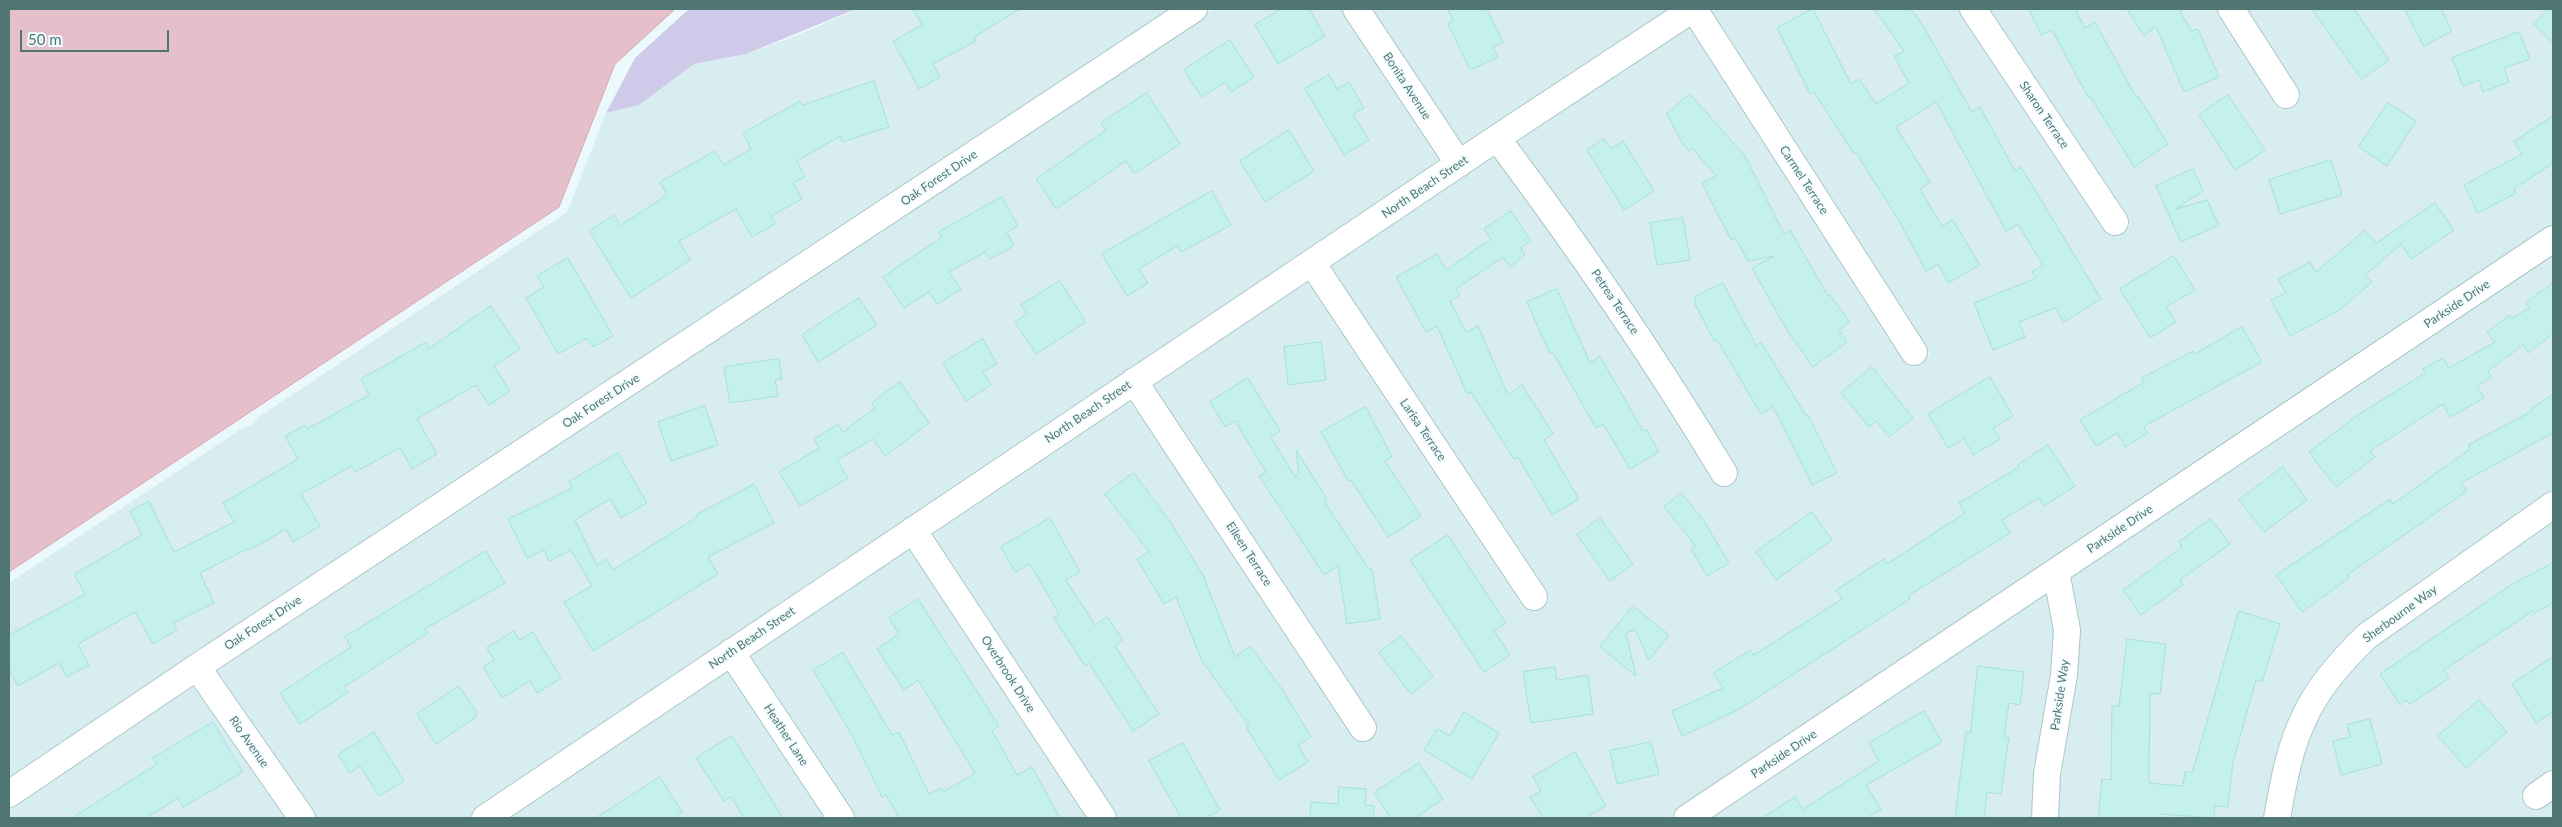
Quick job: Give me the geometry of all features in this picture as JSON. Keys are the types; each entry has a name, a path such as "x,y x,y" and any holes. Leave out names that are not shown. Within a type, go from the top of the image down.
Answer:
{"street":[{"name":"Oak Forest Drive","path":"9,794 197,667 1194,9"},
{"name":"Bonita Avenue","path":"1356,9 1459,164"},
{"name":"North Beach Street","path":"486,818 1134,381 1497,138 1694,9"},
{"name":"Carmel Terrace","path":"1694,9 1914,352"},
{"name":"Sharon Terrace","path":"1973,9 2115,222"},
{"path":"2230,9 2286,95"},
{"name":"Petrea Terrace","path":"1497,138 1567,231 1672,386 1724,473"},
{"name":"Parkside Drive","path":"1687,818 2553,239"},
{"name":"Larisa Terrace","path":"1312,262 1534,597"},
{"name":"Eileen Terrace","path":"1134,381 1363,728"},
{"name":"Sherbourne Way","path":"2277,818 2284,778 2304,717 2342,660 2367,636 2553,505"},
{"name":"Overbrook Drive","path":"913,530 1103,818"},
{"name":"Parkside Way","path":"2045,818 2047,774 2064,675 2067,630 2056,572"},
{"name":"Heather Lane","path":"731,652 841,818"},
{"name":"Rio Avenue","path":"197,667 302,818"}],"shaded area":[{"path":"9,9 675,9 615,64 559,207 9,572"},
{"path":"689,9 853,9 746,54 694,64 639,105 606,113 635,58"},
{"path":"853,9 1176,9 9,782 9,583 241,429 252,425 260,416 567,212 606,113 639,105 694,64 746,54 793,37 851,12"},
{"path":"1213,9 1343,9 1444,161 467,818 315,818 212,669"},
{"path":"1370,9 1674,9 1462,149"},
{"path":"1712,9 1959,9 2111,236 2131,225 1986,9 2217,9 2282,109 2302,98 2244,9 2553,9 2553,227 2051,563 2043,564 2043,568 1669,818 1116,818 928,533 1131,396 1358,741 1378,731 1149,383 1308,277 1529,611 1549,600 1327,265 1494,152 1661,391 1719,487 1739,477 1681,381 1513,140 1690,23 1910,365 1930,355 1709,11"},
{"path":"2553,252 2553,493 2360,629 2266,818 2056,818 2068,576"},
{"path":"2553,518 2553,772 2520,795 2534,811 2553,797 2553,818 2288,818 2295,780 2314,721 2351,666 2375,643"},
{"path":"909,545 1089,818 855,818 746,654"},
{"path":"2047,590 2056,631 2053,675 2034,818 1706,818"},
{"path":"728,667 828,818 504,818"},
{"path":"193,682 288,818 9,818 9,807"}],"building":[{"path":"913,9 1020,9 974,37 976,41 933,64 940,77 919,89 893,41 922,25"},
{"path":"1281,9 1309,9 1325,36 1278,64 1255,25"},
{"path":"1448,9 1487,9 1503,42 1493,47 1498,57 1470,70 1448,24 1453,21"},
{"path":"1813,9 1851,84 1859,79 1876,104 1909,83 1894,56 1904,51 1874,9 1911,9 1924,27 1972,112 1980,107 2015,171 2021,167 2101,299 2064,322 2055,308 2019,322 2025,337 1993,350 1974,303 2036,278 2032,272 2043,265 2018,224 2006,231 1936,102 1896,127 1930,182 1920,189 1942,226 1953,220 1980,265 1948,283 1938,264 1926,271 1898,219 1856,153 1854,154 1814,92 1810,94 1777,28"},
{"path":"2029,9 2075,9 2085,28 2095,22 2136,97 2138,96 2168,144 2134,167 2090,96 2088,97 2052,30 2042,35"},
{"path":"2127,9 2184,9 2180,12 2192,31 2198,29 2219,77 2184,92 2156,27 2144,35"},
{"path":"2312,9 2354,9 2389,60 2362,79"},
{"path":"2405,9 2441,9 2452,31 2424,46"},
{"path":"2549,9 2553,9 2553,43 2534,24"},
{"path":"2519,32 2530,59 2504,68 2509,82 2483,92 2479,80 2463,86 2452,58"},
{"path":"1230,40 1254,77 1231,92 1225,82 1202,97 1184,70"},
{"path":"1329,75 1337,89 1349,82 1364,108 1353,114 1369,140 1344,155 1305,89"},
{"path":"874,81 889,127 842,142 840,136 797,161 805,177 793,183 802,199 771,216 775,224 752,237 736,209 679,241 690,260 631,298 589,231 614,215 621,225 667,195 660,182 715,151 723,165 751,149 743,133 800,101 802,105"},
{"path":"1147,93 1180,144 1134,174 1126,161 1056,209 1036,179 1106,130 1101,123"},
{"path":"1690,94 1745,156 1784,234 1790,230 1828,296 1830,295 1850,322 1839,330 1847,342 1813,367 1788,332 1752,268 1774,256 1748,261 1735,238 1731,240 1702,183 1716,176 1692,148 1689,151 1682,143 1667,114"},
{"path":"2228,95 2265,150 2235,170 2199,115"},
{"path":"2388,103 2416,121 2387,166 2359,147"},
{"path":"2553,116 2553,163 2514,189 2516,193 2478,213 2464,185 2522,154 2514,142"},
{"path":"1289,130 1314,171 1265,202 1240,161"},
{"path":"1604,139 1611,149 1623,141 1654,191 1624,210 1587,150"},
{"path":"2331,160 2342,195 2280,214 2269,180"},
{"path":"2193,169 2203,191 2176,209 2207,200 2219,225 2181,242 2156,186"},
{"path":"1212,191 1231,225 1181,252 1177,246 1139,269 1148,283 1127,296 1102,254"},
{"path":"1002,197 1018,226 1007,232 1014,246 990,259 985,252 949,272 961,289 937,304 929,292 904,308 883,277 942,237 939,232"},
{"path":"2435,203 2454,230 2411,259 2401,244 2365,275 2372,282 2338,311 2290,336 2271,300 2286,293 2278,279 2310,262 2316,272 2365,230 2376,243"},
{"path":"1511,211 1531,241 1521,248 1525,255 1510,267 1503,257 1456,289 1460,295 1450,301 1466,332 1478,326 1508,395 1522,385 1553,433 1544,440 1579,499 1552,515 1518,457 1514,459 1471,392 1467,394 1437,326 1426,332 1396,277 1437,254 1446,270 1491,239 1484,229"},
{"path":"1683,218 1690,260 1657,265 1650,223"},
{"path":"2174,256 2195,290 2166,307 2176,322 2150,338 2120,289"},
{"path":"568,258 613,336 593,347 587,338 558,354 526,298 544,287 537,276"},
{"path":"1060,281 1086,322 1036,354 1015,322 1027,314 1021,305"},
{"path":"1723,283 1756,345 1761,342 1806,416 1808,415 1837,473 1812,485 1773,407 1761,414 1717,340 1714,341 1695,304 1695,297"},
{"path":"2553,283 2553,334 2528,353 2523,345 2488,371 2491,378 2477,386 2484,398 2450,417 2443,404 2370,451 2375,457 2336,487 2309,452 2358,415 2425,373 2423,369 2443,358 2449,368 2495,342 2487,332 2510,315 2512,318 2529,308 2526,303"},
{"path":"1557,289 1590,363 1600,356 1643,431 1646,429 1659,452 1630,469 1603,424 1596,428 1553,353 1550,354 1527,302"},
{"path":"859,298 877,325 818,362 802,335"},
{"path":"491,306 520,349 494,366 510,391 489,405 476,385 417,419 437,454 412,469 400,448 355,472 352,466 301,494 320,526 293,542 286,529 250,550 249,548 200,573 214,603 173,623 177,630 153,644 135,612 78,644 89,665 67,677 59,663 18,686 9,670 9,635 85,594 74,574 142,535 130,511 149,501 174,552 234,522 223,503 298,459 285,436 305,425 307,429 369,395 361,379 426,342 429,348"},
{"path":"2242,327 2262,362 2144,426 2148,433 2125,447 2117,433 2096,446 2080,420 2144,382 2142,378 2193,351 2194,354"},
{"path":"983,339 997,364 983,372 991,385 966,401 943,363"},
{"path":"1321,342 1326,380 1288,385 1284,347"},
{"path":"779,359 782,379 775,380 778,396 730,403 724,367"},
{"path":"1872,367 1913,418 1889,437 1876,421 1869,427 1841,393"},
{"path":"1990,377 2013,416 1993,428 2000,439 1973,455 1964,439 1948,448 1928,414"},
{"path":"1248,378 1280,431 1271,437 1295,477 1299,474 1296,450 1327,499 1324,501 1369,569 1372,569 1380,619 1347,624 1338,566 1324,575 1259,476 1266,472 1235,421 1225,427 1210,402"},
{"path":"900,382 929,423 885,456 873,439 837,460 848,478 800,506 779,472 819,448 814,439 838,424 843,432 875,408 872,403"},
{"path":"2553,395 2553,433 2461,483 2467,491 2347,575 2349,578 2302,612 2276,575 2390,499 2393,504 2470,449 2468,445 2532,411 2531,409"},
{"path":"705,406 718,445 671,461 658,422"},
{"path":"1366,407 1392,457 1385,461 1421,516 1388,537 1351,480 1348,481 1321,432"},
{"path":"2048,445 2075,486 2044,506 2039,498 2002,520 2010,533 1908,596 1910,599 1738,710 1682,736 1672,711 1723,688 1713,673 1750,650 1754,655 1842,599 1836,590 1884,559 1887,564 1965,513 1959,503 2019,467 2018,465"},
{"path":"618,453 647,503 621,518 610,499 575,520 597,565 606,559 613,570 697,517 696,515 754,484 774,523 708,557 718,574 593,651 564,602 592,586 571,550 549,561 544,550 527,558 508,519 572,488 569,482"},
{"path":"2283,467 2307,500 2264,532 2239,500"},
{"path":"1134,473 1169,520 1203,575 1235,657 1250,646 1282,689 1311,737 1298,745 1308,762 1279,780 1246,727 1249,726 1202,661 1176,597 1164,604 1137,559 1149,552 1105,494"},
{"path":"1681,493 1704,521 1729,563 1707,576 1691,549 1696,546 1664,507"},
{"path":"1812,512 1832,540 1776,580 1756,552"},
{"path":"1050,518 1080,572 1066,580 1095,625 1107,617 1123,640 1115,646 1159,714 1133,731 1089,663 1085,666 1054,618 1059,614 1030,564 1015,572 1001,547"},
{"path":"1600,518 1633,564 1610,581 1577,535"},
{"path":"2211,519 2230,544 2180,580 2183,585 2141,615 2123,590 2182,547 2179,542"},
{"path":"1448,535 1506,623 1494,631 1510,655 1484,672 1410,560"},
{"path":"486,551 505,583 425,629 428,633 344,687 348,692 300,724 280,693 351,647 345,637"},
{"path":"2553,563 2553,603 2535,613 2533,611 2444,670 2449,678 2410,704 2406,700 2400,705 2380,674 2511,585"},
{"path":"918,599 999,726 992,731 1017,775 1032,767 1060,818 899,818 886,795 882,797 853,737 813,670 843,652 892,735 899,732 929,794 941,788 943,792 975,773 918,680 904,690 877,649 899,634 889,618"},
{"path":"1633,606 1669,635 1649,660 1635,630 1626,633 1636,676 1600,647"},
{"path":"2239,611 2280,624 2262,682 2256,680 2233,762 2228,807 2215,806 2214,818 2160,814 2160,818 2098,818 2102,779 2111,780 2112,706 2119,706 2127,639 2166,644 2160,694 2150,693 2149,783 2183,786 2185,772 2192,772"},
{"path":"514,631 519,640 533,632 561,678 537,693 530,681 502,698 483,667 494,660 487,648"},
{"path":"1401,636 1433,676 1411,694 1379,653"},
{"path":"2553,657 2553,712 2536,723 2512,684"},
{"path":"1978,666 2024,672 2020,705 2009,703 2004,737 2009,738 2001,794 1987,792 1984,818 1955,818 1966,732 1970,733"},
{"path":"1555,667 1557,680 1588,675 1593,714 1531,723 1523,672"},
{"path":"459,686 476,711 476,717 436,744 417,714"},
{"path":"2479,700 2507,732 2466,768 2438,736"},
{"path":"1924,711 1942,742 1866,785 1881,809 1867,818 1762,818 1795,797 1803,809 1879,761 1869,743"},
{"path":"1464,712 1499,733 1472,779 1424,750 1437,729 1450,736"},
{"path":"2370,719 2382,764 2341,775 2333,741 2350,737 2347,725"},
{"path":"213,722 243,772 183,807 178,798 146,818 72,818 157,764 153,758"},
{"path":"374,732 404,781 379,796 360,766 350,773 338,755"},
{"path":"732,736 783,818 744,818 731,797 724,801 696,758"},
{"path":"1651,742 1659,774 1617,784 1610,751"},
{"path":"1183,743 1220,810 1205,818 1181,818 1149,761"},
{"path":"1575,752 1606,806 1584,818 1543,818 1530,797 1541,791 1533,777"},
{"path":"1419,763 1443,799 1415,818 1391,818 1374,793"},
{"path":"660,777 682,812 673,818 596,818"},
{"path":"1339,787 1366,789 1365,805 1374,806 1373,818 1310,818 1311,802 1338,804"}]}
